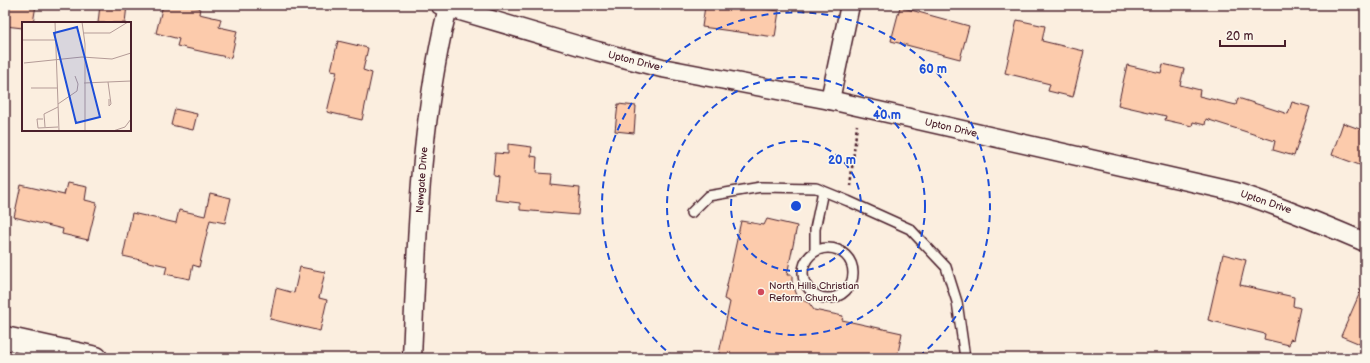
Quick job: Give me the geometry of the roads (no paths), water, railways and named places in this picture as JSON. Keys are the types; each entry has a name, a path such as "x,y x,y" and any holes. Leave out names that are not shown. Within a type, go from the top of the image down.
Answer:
{"street":[{"path":"830,100 850,5"},
{"name":"Upton Drive","path":"445,6 597,51 662,68 830,100 1236,192 1307,217 1365,242"},
{"name":"Newgate Drive","path":"412,358 417,250 426,130 445,6"},
{"path":"5,338 96,358"}],"lane":[{"path":"691,213 708,196 761,186 816,188 910,229 946,267 957,302 965,358"},
{"path":"815,251 823,248 832,248 847,256 851,263 853,272 852,280 848,288 842,294 835,297 819,297 812,293 804,280 804,264 808,257 815,251 815,229 823,191"}],"place":[{"name":"North Hills Christian Reform Church","path":"761,292"}]}
